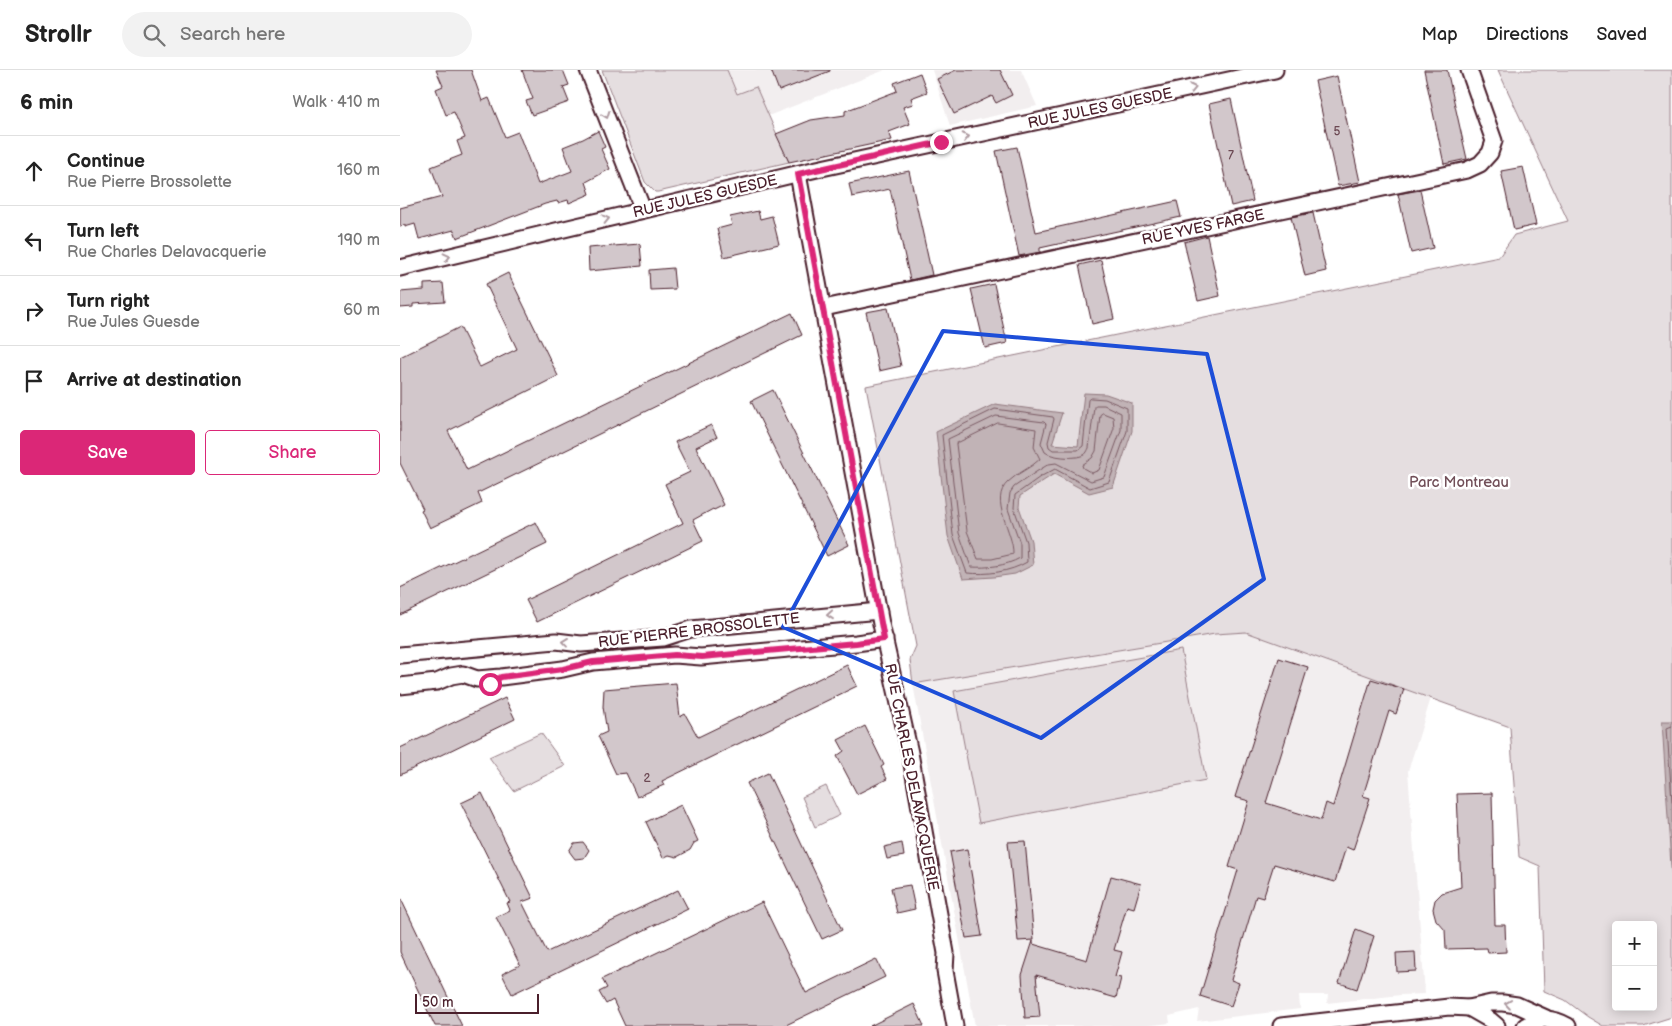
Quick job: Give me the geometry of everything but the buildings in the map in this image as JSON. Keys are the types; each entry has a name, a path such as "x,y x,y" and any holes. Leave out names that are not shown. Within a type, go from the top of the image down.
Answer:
{"street":[{"path":"588,70 643,210"},
{"name":"RUE JULES GUESDE","path":"400,268 798,174 1275,70"},
{"name":"RUE YVES FARGE","path":"824,308 1467,170 1480,164 1490,153 1494,141 1469,70"},
{"name":"RUE CHARLES DELAVACQUERIE","path":"798,174 884,639 912,763 946,953 944,971 955,1026"},
{"name":"RUE PIERRE BROSSOLETTE","path":"400,655 556,641 582,644 662,638 691,629 879,611"},
{"name":"RUE PIERRE BROSSOLETTE","path":"463,674 473,685 482,686 490,684 501,677 563,669 593,662 675,655 702,657 884,639"},
{"path":"400,686 437,682 451,676 463,674 462,658 469,649"},
{"path":"1281,1026 1449,1007 1469,1008 1491,1003 1503,1003 1517,1005 1546,1018 1558,1020 1568,1026"},
{"path":"1469,1008 1497,1026"},
{"path":"1525,1026 1546,1018"}],"highlighted area":[{"path":"943,331 1207,354 1264,579 1041,738 783,627"}],"shaded area":[{"path":"727,70 885,70 768,116 756,87 737,94"},
{"path":"932,70 1021,70 1037,106 950,126"},
{"path":"1246,632 1431,698 1408,771 1425,994 1327,1003 1328,995 1299,995 1300,1009 1197,1021 1199,1009 1169,1016 1170,1023 1145,1026 975,1026 913,684 1215,634"}],"green space":[{"path":"602,70 727,70 737,94 756,87 789,162 655,192 645,182"},
{"name":"Parc Montreau","path":"1498,70 1672,70 1672,1017 1643,1026 1603,1026 1565,1000 1544,991 1540,866 1519,857 1510,727 1246,632 1215,634 913,684 910,660 916,646 866,386 1499,257 1514,235 1568,221"},
{"path":"1181,650 1206,780 979,823 954,691"},
{"path":"541,733 565,766 514,791 489,757"},
{"path":"826,786 840,815 815,827 802,797"}],"water":[{"path":"1084,393 1106,394 1132,403 1132,431 1113,487 1089,493 1054,474 1020,496 1019,507 1031,541 1033,565 1015,574 963,579 948,536 936,432 995,404 1062,413 1052,444 1078,446"},
{"path":"1662,721 1672,721 1672,882"}],"route":[{"path":"490,684 501,677 563,669 593,662 675,655 702,657 884,639 798,174 941,142"}]}
